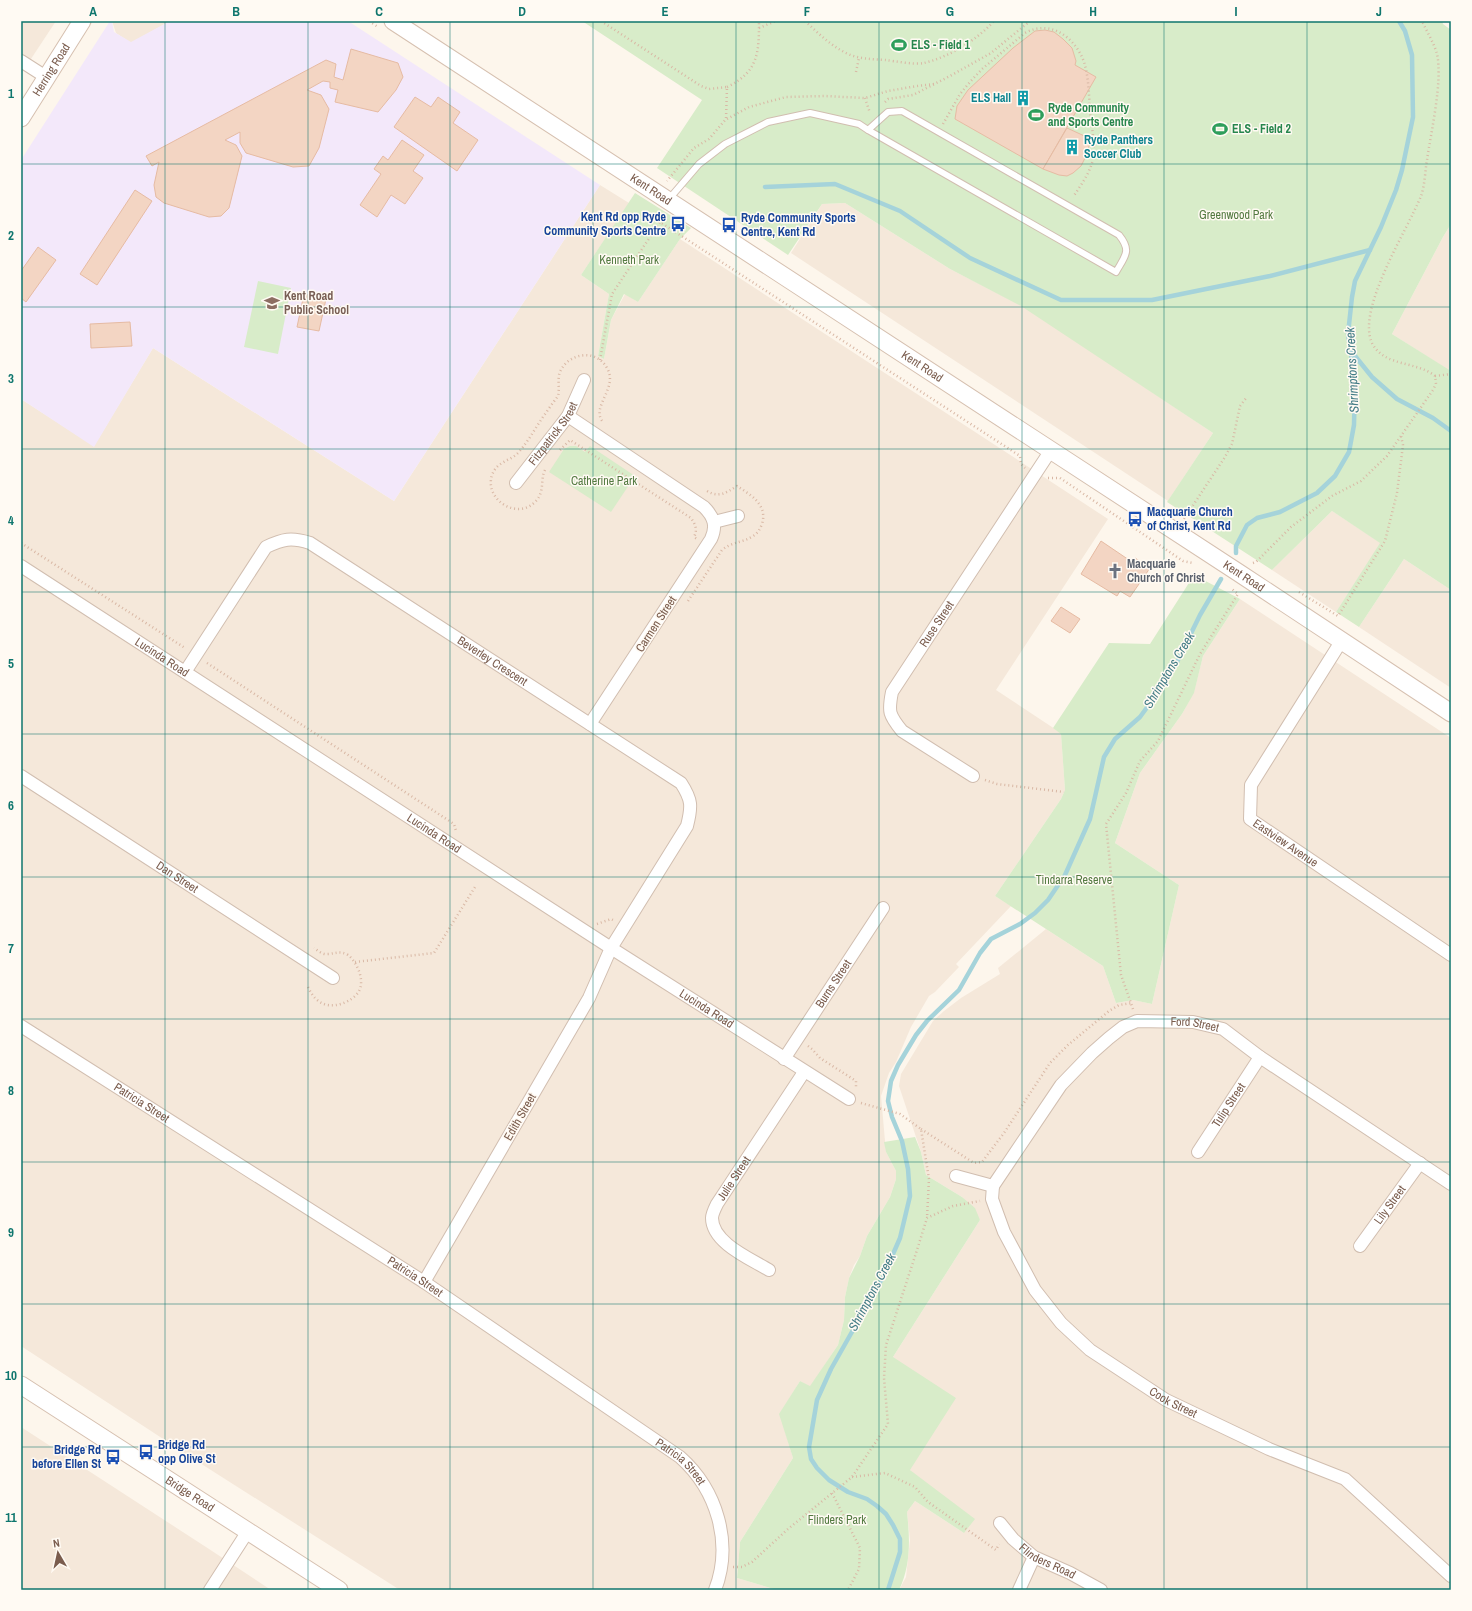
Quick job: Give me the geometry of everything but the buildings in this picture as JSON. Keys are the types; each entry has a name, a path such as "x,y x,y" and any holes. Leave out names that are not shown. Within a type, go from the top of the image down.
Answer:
{"street":[{"name":"Herring Road","path":"21,118 82,21"},
{"name":"Kent Road","path":"393,21 1342,640 1451,713"},
{"path":"21,61 46,77"},
{"name":"Fitzpatrick Street","path":"516,483 568,416 584,380"},
{"path":"568,416 704,507 714,522 738,516"},
{"name":"Ruse Street","path":"973,776 902,731 894,721 889,708 892,692 1051,450"},
{"name":"Carmen Street","path":"590,724 711,539 714,531 714,522"},
{"name":"Beverley Crescent","path":"185,672 266,547 280,540 296,538 310,543 681,783 688,794 691,810 686,826 610,948"},
{"name":"Lucinda Road","path":"21,566 804,1072 854,1098"},
{"name":"Eastview Avenue","path":"1342,640 1251,785 1250,820 1451,954"},
{"name":"Dan Street","path":"21,776 333,978"},
{"name":"Burns Street","path":"784,1058 882,908"},
{"name":"Edith Street","path":"424,1282 589,998 610,948"},
{"name":"Ford Street","path":"993,1186 1061,1085 1109,1038 1123,1027 1137,1021 1193,1022 1223,1029 1260,1057 1451,1184"},
{"name":"Patricia Street","path":"21,1026 424,1282 667,1448 691,1467 710,1495 720,1522 723,1546 721,1567 715,1590"},
{"name":"Tulip Street","path":"1198,1152 1260,1057"},
{"name":"Julie Street","path":"769,1270 736,1251 717,1236 711,1218 717,1204 804,1072"},
{"name":"Lily Street","path":"1360,1246 1420,1163"},
{"path":"956,1176 993,1186"},
{"name":"Cook Street","path":"993,1186 992,1199 1004,1232 1035,1290 1061,1323 1090,1350 1166,1400 1269,1449 1345,1479 1451,1576"},
{"name":"Bridge Road","path":"21,1385 339,1590"},
{"name":"Flinders Road","path":"1003,1526 1022,1548 1034,1557 1070,1573 1102,1590"},
{"path":"210,1590 248,1531"},
{"path":"1019,1590 1034,1557"}],"lane":[{"path":"662,197 724,144 768,122 810,113 859,124 868,130 1116,272 1126,253 1126,244 1119,236 902,111 888,112 868,130"}],"path":[{"path":"601,21 701,86 709,89 728,87 742,78 753,64 758,52 759,21"},
{"path":"759,28 776,21"},
{"path":"806,21 831,44 859,58 923,64 944,56 961,47 977,36 994,21"},
{"path":"882,104 888,99 913,96 991,53 1030,21"},
{"path":"1250,562 1254,564 1291,527 1332,496 1361,481 1387,456 1436,384 1435,376 1427,369 1394,361 1386,357 1373,343 1369,333 1374,299 1383,274 1421,195 1438,83 1437,54 1422,21"},
{"path":"938,132 960,94 982,69 1032,29 1040,27 1054,29 1068,39 1084,61 1093,135 1093,158 1091,166 1068,206"},
{"path":"856,72 859,58"},
{"path":"662,197 694,148 709,139 726,119 749,107 786,97 825,96 865,98 888,91 935,84"},
{"path":"726,119 728,87"},
{"path":"865,98 870,113 876,108"},
{"path":"600,360 612,294 660,222 1020,456 1021,464 1026,468"},
{"path":"546,467 541,495 535,503 527,508 516,509 507,507 500,503 495,497 491,483 495,469 500,463 519,453 558,396 560,388 559,376 564,364 569,360 584,355 590,355 600,360 607,368 611,382 599,411 600,419 606,426"},
{"path":"1435,376 1451,374"},
{"path":"1190,523 1184,518 1228,450 1237,425 1240,406 1247,397"},
{"path":"1338,616 1385,542 1392,519 1398,486 1403,445 1401,436"},
{"path":"560,451 570,440 589,452 691,518 696,525 696,533 694,537 700,541"},
{"path":"1047,478 1060,478 1183,561 1197,564"},
{"path":"686,605 722,550 729,544 746,540 753,536 760,530 763,521 763,513 759,503 754,497 737,486 726,493 719,495 708,492 702,488"},
{"path":"21,543 187,650"},
{"path":"1137,1021 1121,975 1106,824 1126,792 1140,761 1158,741 1200,654 1238,594 1230,587"},
{"path":"204,661 454,824 456,834"},
{"path":"973,776 997,784 1064,792"},
{"path":"354,962 434,953 475,887"},
{"path":"596,924 611,919 615,922"},
{"path":"308,987 312,996 319,1002 328,1006 340,1005 352,999 360,991 361,981 358,970 354,962 347,955 341,952 326,955 313,948"},
{"path":"797,1039 812,1049 820,1058 856,1081 854,1098 862,1103 900,1114 974,1163 982,1162 1004,1133 1050,1063 1068,1045 1109,1011 1119,1005 1132,1003"},
{"path":"721,1567 742,1567 752,1562 788,1529 852,1477 888,1424 884,1378 886,1345 918,1250 926,1218 929,1180 921,1129"},
{"path":"926,1218 953,1206 992,1199"},
{"path":"852,1477 885,1473 915,1487 928,1502 996,1550 1003,1526"},
{"path":"832,1493 860,1548 859,1569 848,1590"}],"shaded area":[{"path":"21,21 56,21 21,74"},
{"name":"Kent Road Public School","path":"110,21 112,21 114,32 131,42 170,21 348,21 600,185 394,501 153,348 94,447 21,399 21,160"},
{"path":"112,21 170,21 131,43 116,33"},
{"path":"600,185 629,203 581,275 609,294 598,356 604,359 611,320 625,294 638,302 680,239 1108,519 996,690 1061,733 1065,790 1061,799 995,896 1011,906 956,964 959,967 935,992 929,996 911,1027 896,1062 889,1073 881,1096 886,1152 896,1171 896,1179 890,1197 867,1236 860,1256 854,1265 849,1278 845,1297 844,1320 838,1345 810,1387 800,1381 780,1414 793,1458 740,1542 737,1578 777,1590 400,1590 203,1465 21,1346 21,399 94,446 153,348 394,501"},
{"path":"845,203 950,269 1028,309 1213,433 1168,501 791,253 822,204"},
{"path":"1451,224 1451,371 1450,371 1392,334"},
{"path":"1332,511 1381,543 1336,612 1272,570"},
{"path":"1404,559 1451,590 1451,688 1359,627"},
{"path":"1240,599 1451,738 1451,1590 899,1590 906,1577 910,1540 907,1512 915,1501 964,1533 910,1470 893,1357 980,1220 962,1197 926,1175 921,1152 899,1086 901,1074 933,1021 961,998 1000,974 998,968 1046,929 1103,966 1116,1003 1133,1000 1152,1004 1179,885 1115,843 1140,773 1182,714 1194,692 1203,656"},
{"path":"21,1427 209,1549 271,1590 21,1590"}],"green space":[{"name":"Greenwood Park","path":"582,21 1442,21 1443,24 1451,30 1451,224 1392,334 1451,371 1451,590 1404,559 1359,627 1336,612 1380,543 1332,511 1272,570 1167,502 1213,433 1021,306 950,269 845,203 822,204 788,255 657,168 702,100"},
{"name":"Kenneth Park","path":"635,193 691,228 680,239 638,302 624,294 611,320 604,359 598,356 609,294 581,275"},
{"path":"258,281 291,288 278,354 244,347"},
{"name":"Catherine Park","path":"570,446 576,446 585,452 590,446 635,476 611,512 549,472 564,449"},
{"name":"Tindarra Reserve","path":"1194,575 1240,599 1203,656 1194,693 1182,714 1140,773 1115,843 1179,885 1152,1004 1133,1000 1116,1003 1103,966 995,896 1061,799 1065,790 1061,734 1053,728 1109,643 1150,644"},
{"name":"Flinders Park","path":"915,1137 921,1152 926,1175 962,1197 975,1208 980,1220 893,1357 956,1398 910,1470 975,1519 964,1533 915,1501 907,1512 909,1552 906,1571 899,1590 777,1590 737,1578 740,1542 793,1458 779,1414 800,1381 810,1386 838,1345 844,1320 845,1297 849,1278 860,1256 867,1236 890,1197 896,1179 896,1171 886,1152 884,1142"}],"waterway":[{"name":"Shrimptons Creek","path":"1236,553 1236,546 1247,525 1257,518 1280,512 1317,493 1335,476 1349,452 1354,425 1355,383 1348,334 1355,281 1381,227 1396,190 1402,170 1413,117 1412,55 1405,31 1399,21"},
{"path":"765,187 835,184 900,211 970,258 1061,300 1152,300 1270,276 1370,250"},
{"path":"1351,351 1372,377 1397,399 1433,418 1451,431"},
{"name":"Shrimptons Creek","path":"888,1590 900,1552 900,1539 893,1525 886,1514 877,1506 867,1499 848,1492 829,1480 817,1468 811,1459 809,1447 817,1400 831,1369 883,1277 900,1238 910,1196 908,1169 902,1141 892,1117 888,1101 891,1081 898,1065 916,1035 927,1021 959,990 980,953 991,939 1020,924 1035,913 1048,900 1065,875 1090,819 1104,757 1115,739 1140,717 1159,691 1176,664 1200,615 1221,579"}],"place":[{"name":"ELS - Field 1","path":"899,45"},
{"name":"ELS Hall","path":"1023,98"},
{"name":"Ryde Community and Sports Centre","path":"1036,115"},
{"name":"ELS - Field 2","path":"1220,129"},
{"name":"Ryde Panthers Soccer Club","path":"1072,147"},
{"name":"Kent Rd opp Ryde Community Sports Centre","path":"678,224"},
{"name":"Ryde Community Sports Centre, Kent Rd","path":"729,225"},
{"name":"Kent Road Public School","path":"272,303"},
{"name":"Macquarie Church of Christ, Kent Rd","path":"1135,519"},
{"name":"Macquarie Church of Christ","path":"1115,571"},
{"name":"Bridge Rd opp Olive St","path":"146,1452"},
{"name":"Bridge Rd before Ellen St","path":"113,1457"}]}
